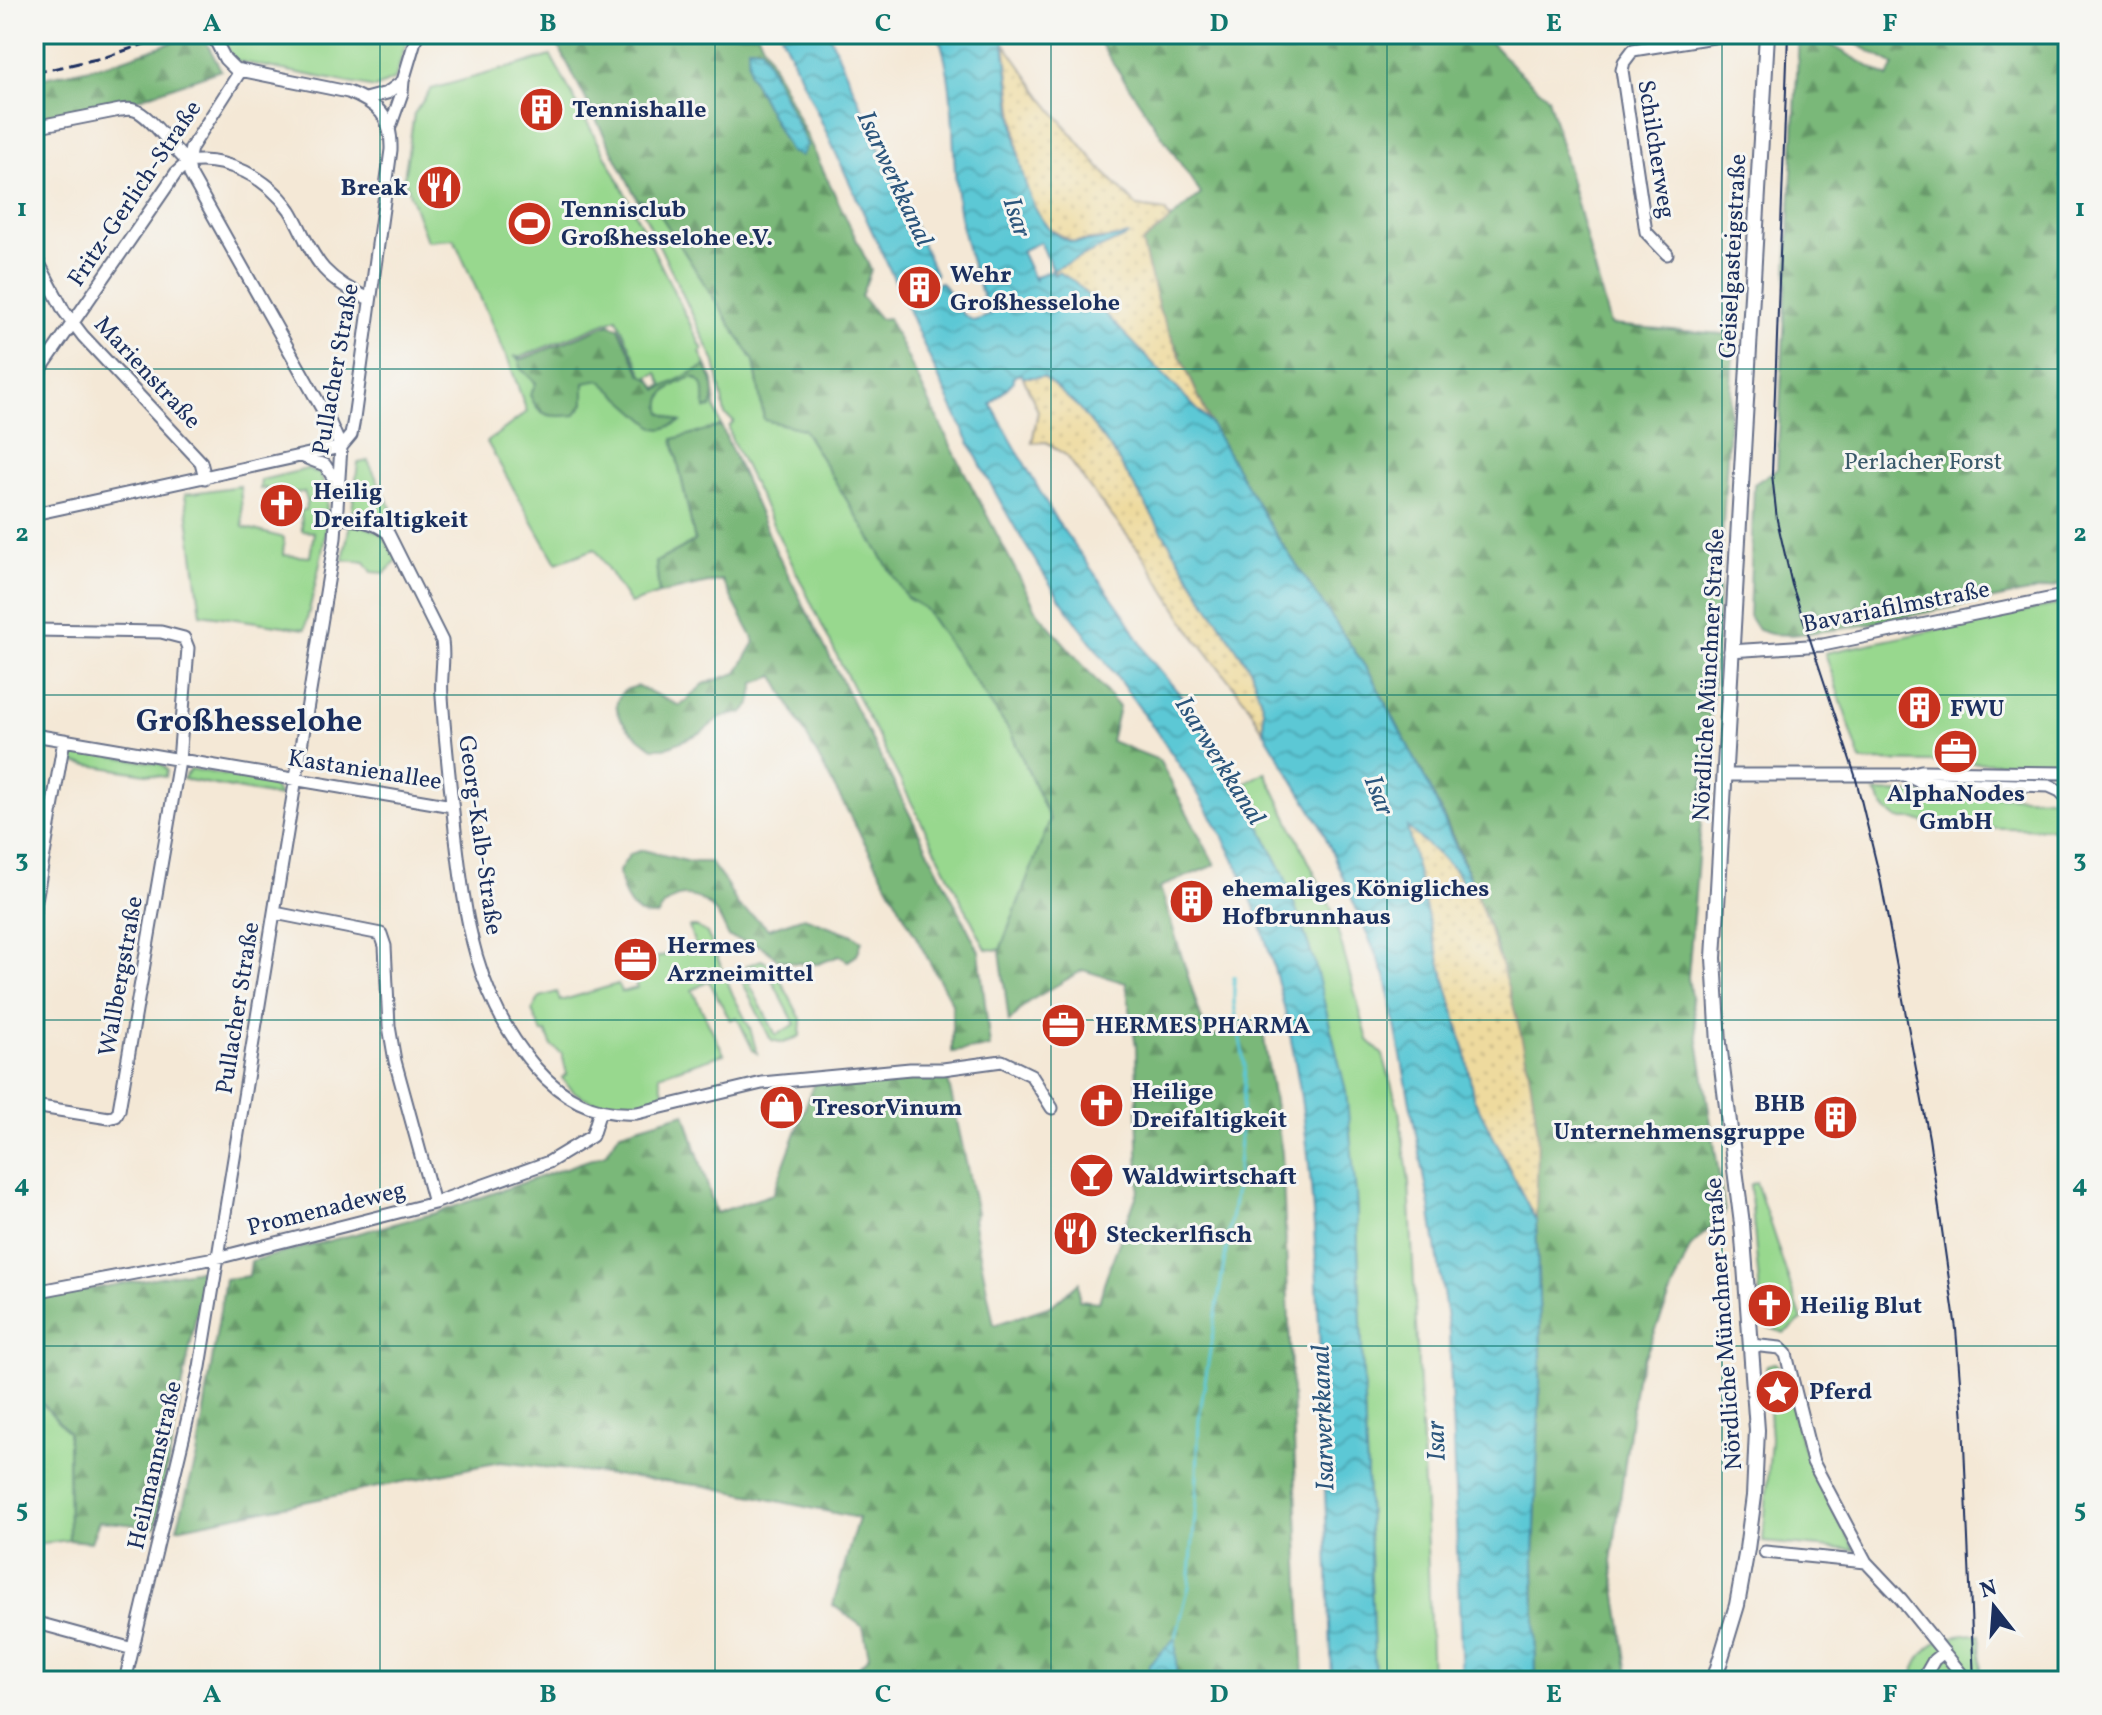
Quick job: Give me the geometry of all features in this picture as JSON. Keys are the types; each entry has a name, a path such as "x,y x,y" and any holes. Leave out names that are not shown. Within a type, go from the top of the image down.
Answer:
{"main road":[{"name":"Geiselgasteigstraße","path":"1741,481 1767,34"},
{"name":"Nördliche Münchner Straße","path":"1714,1681 1737,1605 1754,1496 1757,1430 1742,1224 1719,1044 1714,958 1741,481"}],"street":[{"path":"212,34 229,66 348,92 380,110 390,127"},
{"name":"Pullacher Straße","path":"219,1257 337,518 341,447 351,435 354,419 391,150 390,127 417,34"},
{"name":"Schilcherweg","path":"1667,254 1646,232 1622,70 1624,62 1633,50 1732,34"},
{"name":"Fritz-Gerlich-Straße","path":"34,379 176,173 188,162 191,148 241,70"},
{"path":"365,99 387,93 403,81"},
{"path":"34,127 133,110 142,115 188,162 190,174 341,447 34,514"},
{"path":"188,162 201,160 236,168 269,187 289,209 324,269 346,288 370,299"},
{"name":"Marienstraße","path":"34,254 73,322 201,462 205,478"},
{"path":"303,456 325,465 339,488"},
{"name":"Georg-Kalb-Straße","path":"337,518 371,524 388,533 442,641 441,691 452,806 464,911 479,967 495,1009 513,1040 542,1075 564,1095 600,1111 618,1115 762,1083 943,1069 1002,1061 1031,1075 1052,1108"},
{"name":"Bavariafilmstraße","path":"1730,651 1823,645 2068,595"},
{"name":"Wallbergstraße","path":"34,630 161,632 184,638 188,648 179,761 119,1110 116,1116 109,1118 34,1106"},
{"name":"Kastanienallee","path":"34,735 452,806"},
{"path":"34,912 64,740"},
{"path":"1724,782 1905,775 1921,771 2068,773"},
{"path":"1905,775 1920,782 2049,786 2068,799"},
{"path":"275,913 381,934 385,946 389,1026 395,1061 434,1203"},
{"name":"Promenadeweg","path":"34,1292 219,1257 434,1203 534,1168 571,1150 592,1136 600,1111"},
{"name":"Heilmannstraße","path":"125,1681 200,1367 219,1257"},
{"path":"1751,1345 1780,1348 1786,1354 1813,1462 1866,1562 1901,1599 1967,1681"},
{"path":"1765,1552 1866,1562"},
{"path":"34,1622 133,1649"},
{"path":"1922,1681 1934,1660 1944,1652"},
{"path":"2057,1681 2068,1673"}],"green space":[{"path":"202,34 221,70 122,104 34,121 34,80 109,64"},
{"path":"220,34 273,34 277,41 304,34 409,34 395,79 375,88 232,60"},
{"path":"559,34 758,34 871,270 861,296 880,319 888,318 1038,613 1119,707 1111,741 1159,760 1215,865 1160,887 1207,1037 1262,1026 1282,1153 1304,1681 855,1681 852,1674 869,1656 863,1627 833,1605 858,1518 706,1486 500,1462 177,1528 197,1456 225,1279 249,1276 251,1261 436,1213 606,1154 620,1132 685,1113 716,1213 773,1194 815,1081 947,1075 977,1213 973,1219 994,1325 1051,1306 1079,1282 1079,1300 1099,1302 1139,1189 1136,1046 1126,983 1083,970 1028,1002 1009,1022 1000,950 1050,820 1011,733 924,608 907,598 803,429 764,420 754,361 654,205 637,199 558,45 562,39","holes":["749,47 761,48 807,145 790,152 749,73"]},
{"path":"1096,34 1483,34 1548,97 1610,325 1734,335 1716,645 1688,977 1725,1213 1690,1247 1636,1378 1612,1562 1630,1681 1536,1681 1534,1558 1541,1352 1536,1221 1537,1130 1496,945 1460,852 1372,677 1270,526 1211,424 1160,312 1142,243 1201,194"},
{"name":"Perlacher Forst","path":"1799,34 1820,34 1819,38 1888,77 1894,65 1839,34 2068,34 2068,160 2060,177 2068,183 2068,584 1854,627 1793,635 1758,630 1749,616 1754,484 1777,469"},
{"name":"Tennisclub Großhesselohe e.V.","path":"551,56 617,177 703,350 700,352 713,380 715,408 721,426 673,440 695,541 656,562 659,594 630,604 595,549 556,563 487,442 527,412 509,362 454,239 427,241 404,178 414,114 431,89","holes":["617,318 645,379 657,373 663,385 649,392 666,422 600,380 584,382 583,392 518,358"]},
{"path":"637,199 654,204 754,361 764,420 803,429 907,597 924,608 1011,733 1050,820 1000,950 986,949 835,652 731,438 729,427 734,421 725,415 715,362"},
{"path":"609,324 619,328 641,374 651,380 658,390 705,366 713,386 711,408 705,409 703,387 693,377 674,385 664,394 662,413 681,422 663,429 655,428 600,380 584,383 584,404 575,415 553,416 538,409 530,395 536,383 520,368 520,361 514,356 523,359"},
{"path":"721,426 775,549 979,951 990,1047 952,1052 952,1003 774,676 755,683 751,704 742,713 721,717 701,733 665,748 653,748 629,729 619,716 617,702 624,690 638,686 680,706 704,684 737,673 755,642 722,580 659,594 656,562 695,541 673,439"},
{"path":"368,461 396,518 352,511 358,463"},
{"path":"307,469 320,474 327,508 323,550 305,629 201,614 185,494 240,486 243,527 284,538 283,555 310,557 314,532 302,531 301,510 305,510 307,500 304,492 267,495 266,488 260,489 261,480"},
{"path":"350,523 375,530 388,543 397,560 385,573 372,572 365,562 343,560"},
{"path":"2056,605 2068,608 2068,764 1861,761 1825,653"},
{"path":"75,750 161,764 167,770 166,777 69,762"},
{"path":"191,769 271,783 280,797 183,779"},
{"path":"1265,772 1331,907 1368,1040 1383,1055 1399,1111 1409,1182 1432,1681 1375,1681 1356,1194 1314,961 1284,875 1240,787"},
{"path":"1875,792 2053,798 2067,808 2068,829 1938,827 1915,819 1898,819 1886,810"},
{"path":"643,850 690,862 710,862 738,906 768,929 804,917 862,941 857,955 848,961 839,956 818,964 778,959 761,946 729,937 719,916 710,906 694,897 678,897 670,901 658,915 642,914 630,904 622,888 619,871 630,854"},
{"path":"689,927 697,927 707,933 750,1028 757,1053 737,1017 730,1020 709,981 692,990 724,1054 659,1075 665,1099 623,1105 595,1102 582,1097 562,1078 567,1074 562,1054 552,1046 546,1032 542,1033 532,1011 540,997 557,992 560,1001 618,984 621,992 637,988 631,971 657,963 656,958 695,945"},
{"path":"761,960 773,966 801,1019 800,1036 784,1043 772,1040 742,981 746,966","holes":["768,972 795,1024 776,1035 749,983"]},
{"path":"1756,1182 1802,1320 1784,1333 1767,1327 1762,1318 1750,1185"},
{"path":"199,1270 204,1273 156,1527 99,1521 91,1542 69,1540 68,1432 38,1399 34,1399 34,1299"},
{"path":"1775,1363 1787,1382 1806,1455 1855,1550 1763,1542 1771,1439 1766,1369 1767,1365"},
{"path":"34,1399 38,1399 68,1431 69,1540 34,1544"},
{"path":"1980,1634 1981,1681 1911,1681 1921,1657 1935,1643 1955,1636"}],"sand":[{"path":"1005,44 1046,102 1099,167 1138,207 1165,211 1170,220 1142,243 1160,312 1211,424 1075,282 1053,270 1126,236 1073,242 1045,226 1032,205 1021,173"},
{"path":"1023,377 1044,377 1078,407 1112,450 1251,670 1263,708 1264,732 1246,702 1194,636 1142,554 1067,456 1046,442 1032,443 1038,411"},
{"path":"1406,825 1454,869 1463,883 1473,886 1495,945 1521,1036 1533,1098 1538,1140 1536,1221 1473,1097 1466,1055 1428,919"}],"water":[{"path":"781,34 829,34 936,275 911,286 912,289 901,294"},
{"path":"938,34 1002,34 1018,152 1026,184 1037,211 1052,231 1073,242 1129,235 1053,270 1040,242 1021,251 1035,281 1035,277 1051,270 1054,275 1058,272 1075,282 1211,424 1270,526 1372,677 1429,786 1473,886 1463,883 1454,869 1407,827 1428,919 1466,1055 1473,1097 1536,1221 1541,1352 1534,1558 1536,1681 1462,1681 1449,1332 1430,1206 1386,978 1320,824 1264,732 1263,708 1251,670 1112,450 1078,407 1044,377 1023,377 1021,374 1013,377 1014,381 991,404 1056,520 1126,617 1149,658 1183,698 1237,781 1284,875 1314,961 1346,1091 1356,1194 1375,1681 1332,1681 1315,1235 1304,1119 1283,1004 1268,947 1230,850 1185,773 1055,591 1011,521 955,412 904,300 940,282 957,308 967,317 974,321 991,315 978,284 960,220 950,90"},
{"path":"748,47 761,48 807,145 801,156 790,152 749,73"},
{"path":"1176,1637 1176,1681 1147,1681 1149,1665"}],"waterway":[{"path":"1176,1637 1189,1586 1199,1419 1237,1182 1245,1067 1234,1004 1234,977"}],"tram line":[{"path":"1788,34 1772,474 1777,520 1792,585 1855,775 1881,882 1929,1138 1956,1329 1974,1681"}],"railway":[{"path":"34,73 106,57 174,34"}],"place":[{"name":"Tennishalle","path":"541,109"},
{"name":"Break","path":"439,187"},
{"name":"Tennisclub Großhesselohe e.V.","path":"530,223"},
{"name":"Wehr Großhesselohe","path":"919,288"},
{"name":"Heilig Dreifaltigkeit","path":"282,505"},
{"name":"FWU","path":"1919,708"},
{"name":"AlphaNodes GmbH","path":"1956,751"},
{"name":"ehemaliges Königliches Hofbrunnhaus","path":"1191,902"},
{"name":"Hermes Arzneimittel","path":"636,959"},
{"name":"HERMES PHARMA","path":"1064,1025"},
{"name":"Heilige Dreifaltigkeit","path":"1101,1105"},
{"name":"TresorVinum","path":"781,1107"},
{"name":"BHB Unternehmensgruppe","path":"1836,1117"},
{"name":"Waldwirtschaft","path":"1091,1176"},
{"name":"Steckerlfisch","path":"1075,1234"},
{"name":"Heilig Blut","path":"1769,1305"},
{"name":"Pferd","path":"1778,1391"}],"district":[{"name":"Großhesselohe","path":"249,720"}],"water label":[{"name":"Isarwerkkanal","path":"896,178"},
{"name":"Isar","path":"1018,217"},
{"name":"Isarwerkkanal","path":"1221,760"},
{"name":"Isar","path":"1380,795"},
{"name":"Isarwerkkanal","path":"1322,1418"},
{"name":"Isar","path":"1435,1441"}]}
